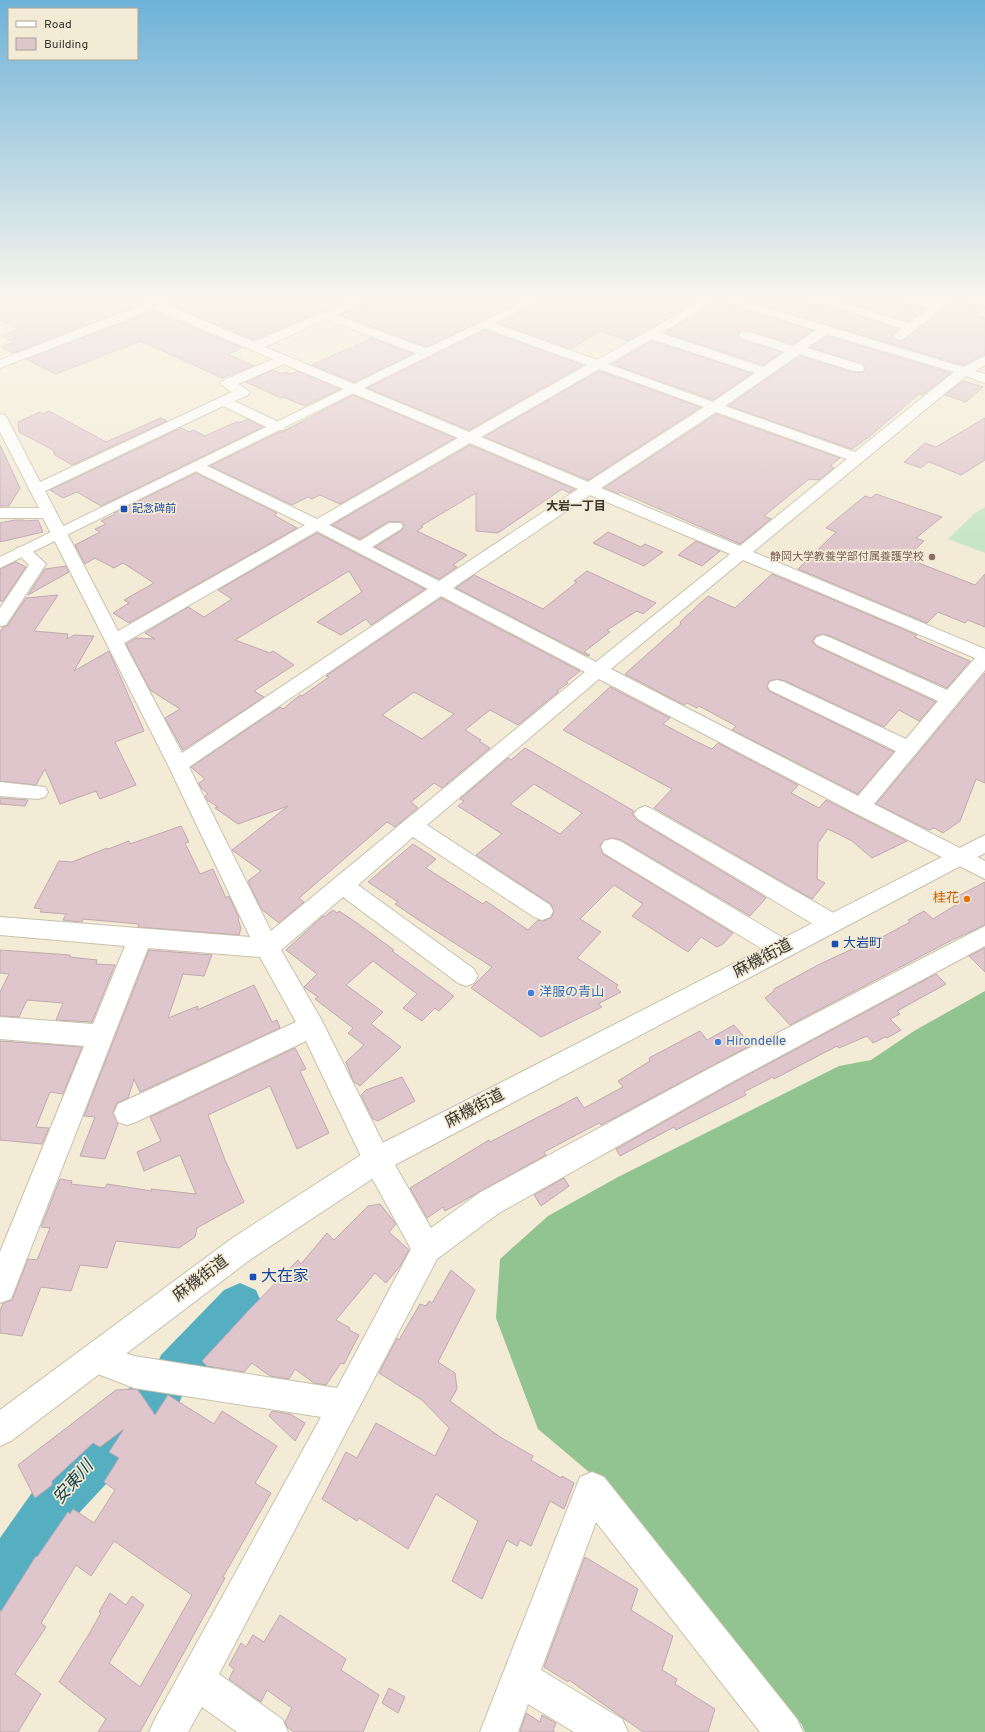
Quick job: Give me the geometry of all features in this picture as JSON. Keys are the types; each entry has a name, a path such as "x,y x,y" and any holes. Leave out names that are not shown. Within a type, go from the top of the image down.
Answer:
{"street":[{"path":"37,489 243,392 227,384 234,381"},
{"path":"337,381 743,552 985,657 860,807"},
{"path":"0,563 372,381"},
{"path":"114,641 569,381"},
{"path":"640,381 857,458"},
{"path":"178,765 752,381"},
{"path":"0,926 267,948 597,671 952,381"},
{"path":"223,401 278,427"},
{"path":"0,418 37,489 58,534 55,561 0,621"},
{"path":"198,467 317,525 985,871"},
{"path":"0,513 49,513"},
{"path":"360,548 395,526"},
{"path":"23,551 55,561 114,641 178,765 267,948 312,1027 377,1160 427,1249"},
{"path":"823,642 950,699"},
{"path":"777,686 908,749"},
{"path":"0,789 38,792"},
{"path":"645,814 831,923"},
{"path":"412,826 542,911"},
{"name":"麻機街道","path":"1,1427 241,1249 377,1160 985,843"},
{"path":"612,847 782,949"},
{"path":"342,885 466,976"},
{"path":"168,1732 345,1405 427,1249 489,1203 721,1075 985,935"},
{"path":"0,1288 140,938"},
{"path":"127,1113 312,1027"},
{"path":"0,1028 100,1036"},
{"path":"96,1358 134,1372 345,1405"},
{"path":"499,1732 592,1489 784,1732"},
{"path":"520,1678 609,1732"},
{"path":"196,1680 269,1732"}],"green space":[{"path":"985,507 985,553 948,539 974,514"},
{"path":"985,991 985,1732 805,1732 802,1725 602,1483 538,1429 496,1318 500,1259 548,1216 618,1177 839,1066 871,1060 914,1031"}],"building":[{"path":"321,381 340,389 305,406 283,397 281,398 246,382"},
{"path":"382,381 555,381 469,430 367,388"},
{"path":"582,381 627,381 701,407 588,480 484,437"},
{"path":"659,381 741,381 713,400"},
{"path":"764,381 941,381 922,395 919,394 870,436 852,449 728,406"},
{"path":"963,381 983,387 966,402 945,395"},
{"path":"353,395 455,438 340,504 320,495 312,499 308,497 292,505 210,466 279,432 282,432"},
{"path":"49,411 106,442 161,418 167,421 72,465 55,455 53,450 19,432 18,422 40,412 43,414"},
{"path":"716,414 840,458 830,466 834,468 819,480 809,479 764,516 771,519 740,544 620,492 618,494 604,488"},
{"path":"985,418 985,460 961,475 928,462 921,468 904,462 925,443 936,447"},
{"path":"247,419 263,427 101,506 77,492 63,498 50,490 181,428 190,432 193,430 205,436 236,422 242,422"},
{"path":"0,445 20,488 9,506 0,506"},
{"path":"470,445 575,489 569,493 562,489 498,533 476,531 476,493 421,526 423,527 417,531 467,555 453,565 457,567 439,579 375,547 402,530 404,525 401,522 388,522 360,539 332,525"},
{"path":"196,473 277,513 274,515 297,528 129,623 113,613 129,603 124,600 154,583 123,563 114,568 95,558 85,564 75,545 100,532 95,529 106,524 101,521 115,514 114,513"},
{"path":"876,494 942,517 916,538 924,541 906,558 975,585 985,574 985,627 968,620 965,623 938,612 927,623 798,569 836,532 826,528 865,496 871,498"},
{"path":"15,520 38,520 43,532 0,542 0,523"},
{"path":"608,532 641,547 645,544 663,552 644,566 593,543"},
{"path":"317,533 425,589 371,625 366,619 341,635 317,622 362,592 349,571 235,640 270,653 273,651 294,665 254,691 264,697 183,750 165,718 180,709 150,690 126,644 136,638 155,639 145,633 188,607 204,617 232,599 218,590"},
{"path":"696,541 720,551 702,566 678,555"},
{"path":"16,562 26,567 3,601 0,601 0,569"},
{"path":"66,566 69,572 28,595 45,569"},
{"path":"587,571 656,603 643,614 637,611 607,630 610,632 584,652 590,655 588,656 456,588 474,575 543,609 577,582 574,581"},
{"path":"772,574 917,635 914,637 970,661 947,688 830,636 823,634 816,636 812,641 816,646 936,702 919,721 899,710 884,727 785,681 777,679 769,681 767,687 769,691 894,752 858,794 732,730 736,726 699,706 697,708 687,703 684,705 625,674 681,624 680,622 708,596 735,608"},
{"path":"58,595 34,631 68,634 67,639 74,635 94,636 74,671 109,651 144,731 115,742 136,785 100,799 96,791 60,804 45,769 36,785 0,781 0,632 3,627 7,626 26,598"},
{"path":"441,598 580,671 566,682 568,683 557,691 558,692 518,725 490,710 465,730 481,740 479,741 490,748 442,788 434,783 411,802 418,808 395,827 387,822 299,898 304,902 279,923 261,909 248,881 261,871 232,850 288,806 238,824 215,808 218,807 207,800 205,796 208,794 201,788 199,783 205,779 191,767 280,707 283,709 300,695 302,696 329,677 326,676","holes":["414,692 454,714 422,739 382,715"]},
{"path":"985,673 985,783 976,779 960,821 943,833 934,828 929,830 876,804"},
{"path":"610,687 670,718 663,724 695,741 712,749 718,743 798,785 791,793 819,808 826,800 907,841 872,858 852,841 828,829 818,843 817,879 825,883 812,899 654,808 672,789 563,730"},
{"path":"525,748 634,811 632,814 637,820 766,898 750,916 621,840 612,838 604,840 600,846 603,854 733,933 723,944 717,947 701,937 688,952 632,916 643,904 614,885 580,919 601,932 577,958 618,985 616,988 621,992 598,1004 602,1007 541,1037 471,988 492,967 395,904 398,902 368,882 413,844 436,859 426,868 483,904 486,901 528,930 538,920 543,921 551,918 554,912 551,904 476,855 502,834 458,806 464,801 460,799 508,758 511,760","holes":["534,784 582,813 560,834 510,804"]},
{"path":"0,798 28,800 25,806 0,804"},
{"path":"181,826 189,842 185,843 200,874 213,869 226,898 229,896 239,918 241,928 239,935 138,927 139,924 83,919 82,922 63,920 66,914 40,912 42,909 34,908 59,861 72,862 107,848 108,849 129,841 130,844"},
{"path":"985,882 985,925 952,940 790,1025 765,998 774,991 774,989 820,964 859,946 862,948 910,922 908,920 924,911 933,919 959,903 954,898"},
{"path":"333,910 337,913 339,911 357,923 394,950 392,951 454,996 439,1011 435,1008 422,1021 403,1008 417,994 373,961 346,985 383,1012 371,1024 401,1047 360,1086 353,1081 346,1062 364,1045 348,1033 353,1028 315,999 318,997 304,987 317,974 286,950 323,916 324,917"},
{"path":"985,948 985,972 969,956"},
{"path":"0,950 70,955 70,957 97,960 96,964 115,965 92,1022 56,1020 63,1003 27,1000 19,1017 0,1016 0,992 9,974 0,973"},
{"path":"149,950 212,955 204,976 183,974 168,1018 198,1006 197,1010 254,985 272,1022 277,1020 280,1028 140,1092 134,1079 128,1098 117,1103 113,1112 118,1124 105,1159 80,1156 95,1117 84,1116"},
{"path":"936,974 946,984 897,1011 900,1014 890,1019 901,1030 887,1038 885,1037 873,1043 867,1036 839,1048 837,1046 774,1079 773,1077 744,1092 746,1095 676,1130 674,1127 620,1156 616,1149 731,1084"},
{"path":"734,1025 751,1045 601,1125 599,1123 544,1152 546,1155 445,1211 443,1207 427,1218 410,1188 489,1140 490,1142 577,1097 584,1108 623,1087 618,1081 650,1061 649,1058 700,1031 707,1040"},
{"path":"0,1041 82,1047 63,1094 50,1092 36,1127 49,1128 42,1144 0,1140"},
{"path":"295,1048 306,1069 300,1071 329,1133 297,1149 270,1086 208,1115 225,1160 244,1202 197,1228 195,1237 179,1248 116,1241 107,1268 80,1265 71,1291 41,1287 22,1336 0,1333 0,1311 3,1303 12,1300 28,1259 37,1260 50,1228 41,1227 60,1179 72,1181 71,1184 105,1188 107,1184 152,1191 151,1189 196,1194 180,1155 144,1171 137,1152 161,1141 150,1117"},
{"path":"402,1077 415,1101 378,1121 373,1119 361,1095 366,1090"},
{"path":"564,1178 569,1186 541,1206 534,1195"},
{"path":"380,1204 396,1224 389,1232 409,1250 400,1266 386,1283 375,1273 336,1320 350,1328 349,1330 359,1335 344,1364 341,1363 326,1385 314,1383 295,1369 289,1379 270,1376 252,1363 244,1372 207,1366 202,1361 298,1260 301,1264 327,1233 334,1240 368,1206"},
{"path":"451,1270 475,1290 438,1362 455,1373 457,1389 450,1401 500,1437 533,1456 531,1460 561,1478 562,1476 574,1483 564,1509 550,1501 531,1546 520,1540 517,1546 507,1540 482,1599 452,1581 478,1521 436,1494 408,1549 359,1518 357,1521 322,1499 346,1452 357,1458 376,1423 435,1456 449,1428 422,1400 379,1373 397,1338 399,1340 420,1304 426,1306 429,1301 432,1303"},
{"path":"116,1390 138,1390 155,1415 168,1395 214,1424 222,1411 277,1446 255,1483 271,1493 223,1577 225,1578 140,1732 98,1732 106,1719 59,1682 89,1634 110,1593 126,1605 132,1596 144,1605 109,1663 140,1687 192,1595 114,1541 91,1576 76,1565 41,1623 46,1627 15,1674 41,1694 18,1732 0,1732 0,1613 36,1556 37,1557 68,1512 70,1514 73,1509 94,1523 115,1490 104,1482 119,1458 109,1452 124,1429 100,1447 93,1443 52,1481 52,1485 35,1498 18,1465"},
{"path":"272,1411 290,1414 305,1423 295,1441 269,1416"},
{"path":"585,1557 638,1589 631,1610 673,1636 662,1670 677,1679 675,1684 715,1709 708,1732 643,1732 569,1680 568,1682 544,1667"},
{"path":"280,1615 346,1659 341,1670 379,1695 363,1732 294,1732 287,1727 285,1722 292,1708 267,1690 261,1702 229,1679 234,1669 229,1665 241,1643 246,1647 253,1635 264,1642"},
{"path":"389,1688 405,1697 398,1713 382,1703"},
{"path":"526,1713 540,1722 542,1715 556,1723 553,1731 555,1732 520,1732"}],"waterway":[{"name":"安東川","path":"178,1372 240,1306"},
{"name":"安東川","path":"0,1584 61,1495 160,1391"}],"place":[{"name":"記念碑前","path":"124,509"},
{"name":"静岡大学教養学部付属養護学校","path":"932,557"},
{"name":"桂花","path":"967,899"},
{"name":"大岩町","path":"835,944"},
{"name":"洋服の青山","path":"531,993"},
{"name":"Hirondelle","path":"718,1042"},
{"name":"大在家","path":"253,1277"}],"district":[{"name":"大岩一丁目","path":"576,507"}]}
